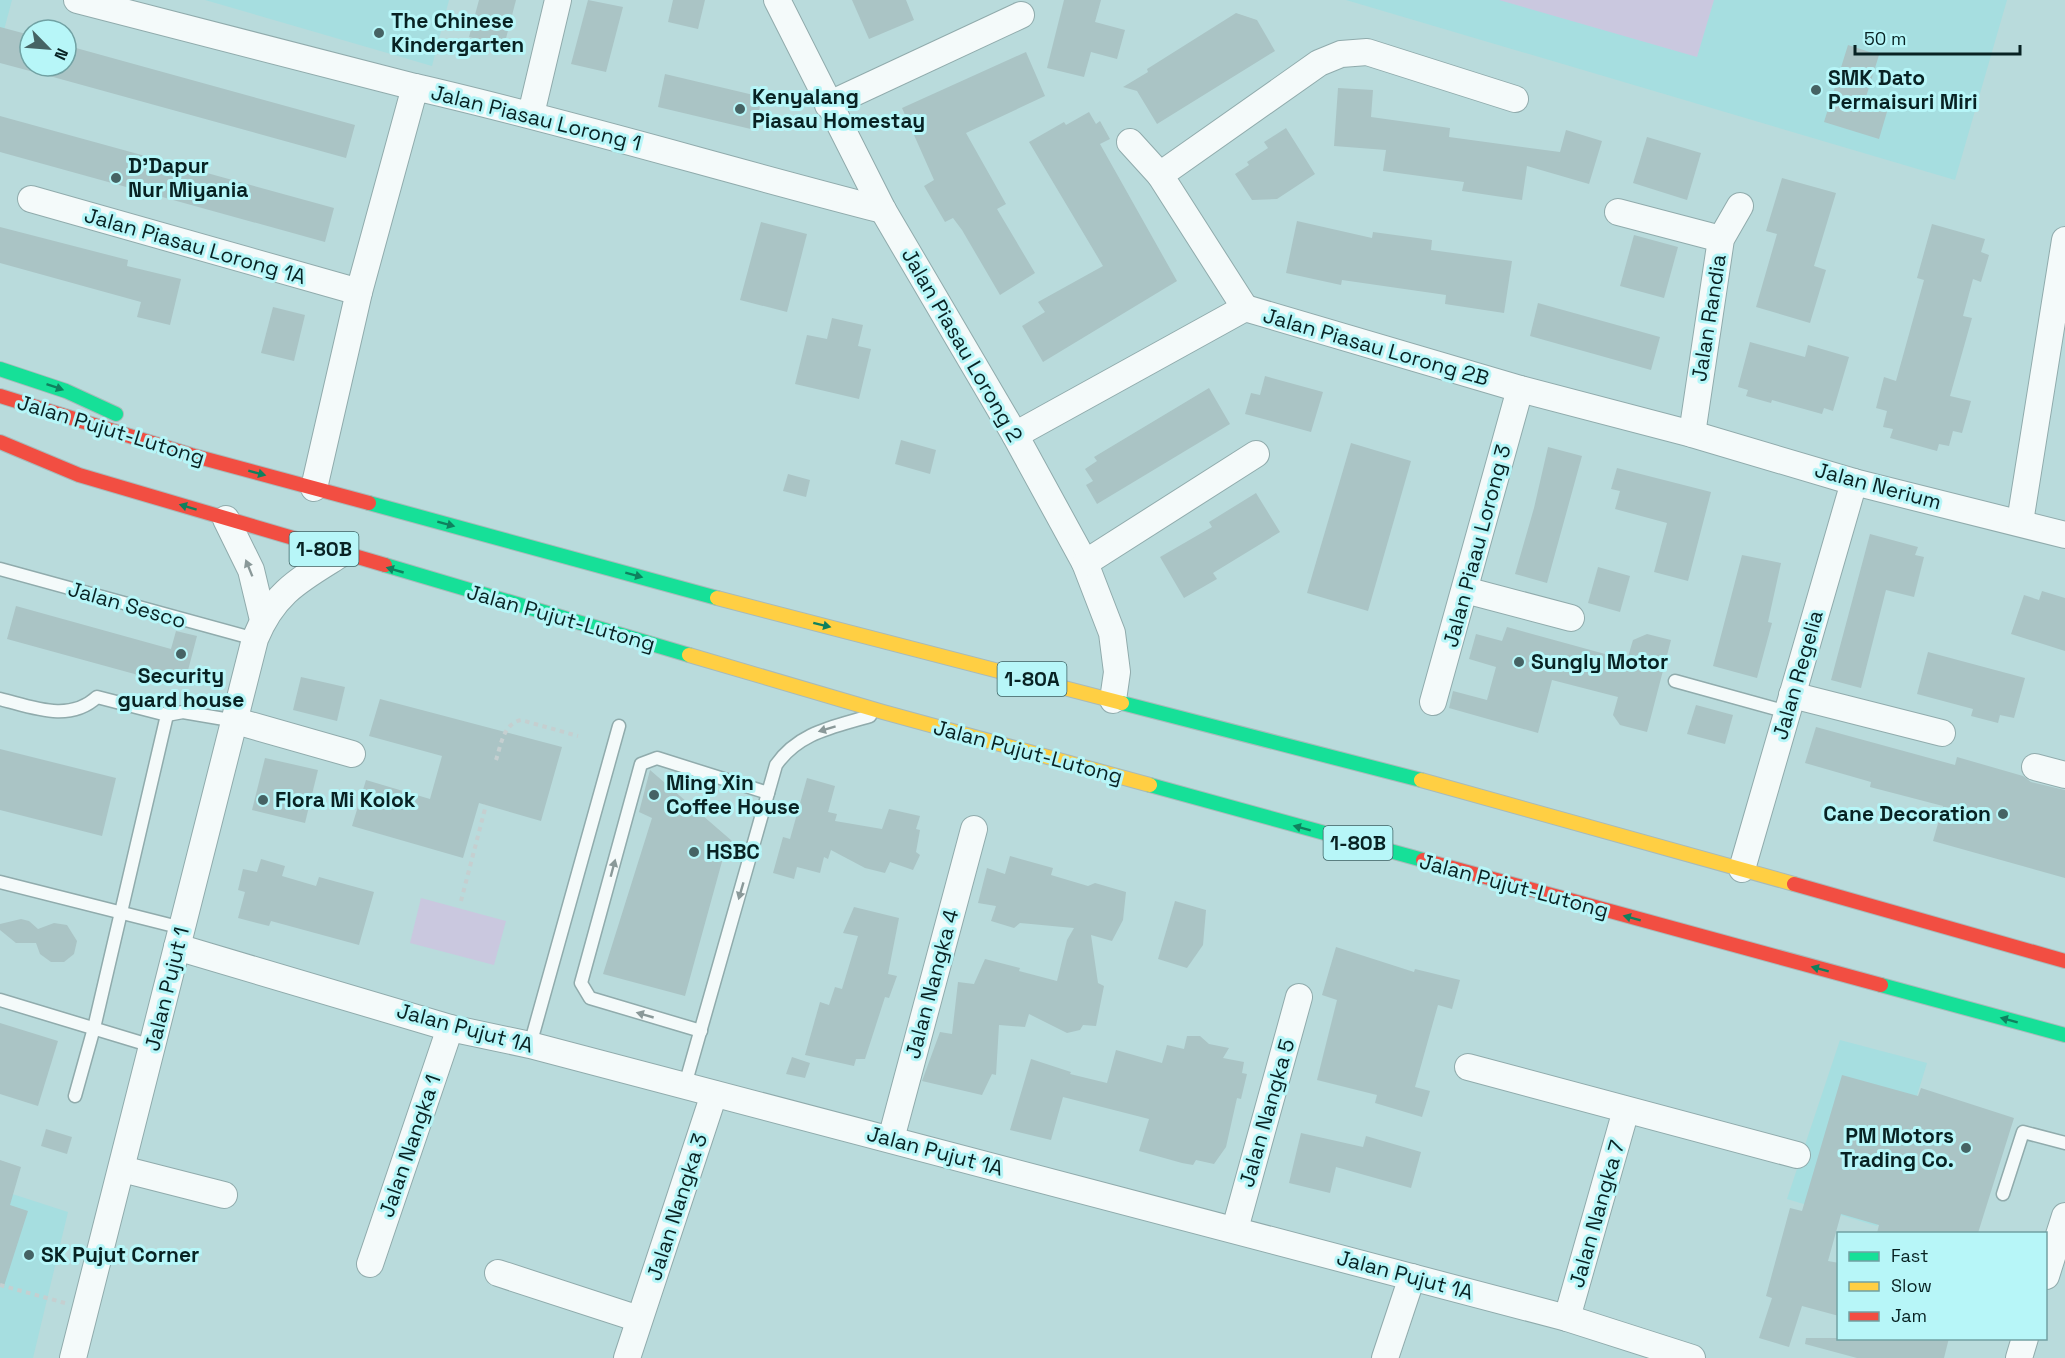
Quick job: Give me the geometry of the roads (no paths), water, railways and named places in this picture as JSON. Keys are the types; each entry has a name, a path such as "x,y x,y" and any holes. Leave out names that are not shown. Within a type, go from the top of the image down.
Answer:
{"highway":[{"path":"0,369 66,391 229,465"},
{"name":"Jalan Pujut-Lutong","path":"0,396 229,465 738,604 1529,808 2065,961"},
{"name":"Jalan Pujut-Lutong","path":"0,442 79,475 883,712 2065,1035"},
{"path":"0,457 79,475"}],"street":[{"path":"77,0 415,87"},
{"path":"531,114 558,0"},
{"name":"Jalan Piasau Lorong 2","path":"777,0 883,210 1015,435 1084,563 1112,633 1117,672 1113,700"},
{"path":"828,105 1021,15"},
{"path":"1160,174 1319,63 1341,54 1367,52 1515,99"},
{"name":"Jalan Piasau Lorong 1","path":"314,488 359,292 415,87 531,114 765,180 883,210"},
{"path":"1130,142 1160,174 1245,308"},
{"name":"Jalan Piasau Lorong 1A","path":"31,199 359,292"},
{"name":"Jalan Randia","path":"1692,434 1721,239 1740,206"},
{"path":"1618,212 1721,239"},
{"path":"2020,522 2058,338 2065,240"},
{"name":"Jalan Piasau Lorong 2B","path":"1015,435 1245,308 1520,389 1692,434"},
{"name":"Jalan Piaau Lorong 3","path":"1433,702 1520,389"},
{"name":"Jalan Nerium","path":"1692,434 1854,482 2065,535"},
{"path":"1084,563 1256,454"},
{"name":"Jalan Regelia","path":"1742,869 1854,482"},
{"name":"Jalan Pujut 1","path":"73,1358 259,629 251,570 226,519"},
{"name":"Jalan Pujut 1","path":"259,629 292,584 341,554"},
{"path":"1465,590 1571,618"},
{"path":"1790,704 1942,733"},
{"path":"236,721 352,754"},
{"path":"2035,767 2065,775"},
{"name":"Jalan Nangka 4","path":"891,1139 974,829"},
{"name":"Jalan Pujut 1A","path":"180,938 450,1028 530,1045 1235,1229 1567,1318 1692,1358"},
{"name":"Jalan Nangka 5","path":"1235,1229 1299,997"},
{"name":"Jalan Nangka 1","path":"370,1264 450,1028"},
{"path":"1468,1066 1797,1155"},
{"name":"Jalan Nangka 3","path":"627,1358 714,1094"},
{"name":"Jalan Nangka 7","path":"1567,1318 1626,1110"},
{"path":"122,1169 224,1195"},
{"path":"2047,1273 2065,1216"},
{"path":"498,1273 639,1319"},
{"path":"1385,1358 1412,1277"},
{"path":"2019,1358 2024,1340"}],"lane":[{"name":"Jalan Sesco","path":"0,569 259,629"},
{"path":"1675,681 1790,704"},
{"path":"0,699 53,712 87,706 97,697 167,716 183,712 236,721"},
{"path":"685,1085 776,765 788,748 814,734 883,712"},
{"path":"75,1096 94,1028 119,913 167,716"},
{"path":"530,1045 619,726"},
{"path":"702,1031 590,998 581,983 641,764 657,758 768,793"},
{"path":"0,882 119,913 180,938"},
{"path":"0,1000 152,1046"},
{"path":"2003,1194 2023,1132 2065,1143"}],"place":[{"name":"The Chinese Kindergarten","path":"379,33"},
{"name":"SMK Dato Permaisuri Miri","path":"1816,90"},
{"name":"Kenyalang Piasau Homestay","path":"740,109"},
{"name":"D'Dapur Nur Miyania","path":"116,178"},
{"name":"Security guard house","path":"181,654"},
{"name":"Sungly Motor","path":"1519,662"},
{"name":"Ming Xin Coffee House","path":"654,795"},
{"name":"Flora Mi Kolok","path":"263,800"},
{"name":"Cane Decoration","path":"2003,814"},
{"name":"HSBC","path":"694,852"},
{"name":"PM Motors Trading Co.","path":"1966,1148"},
{"name":"SK Pujut Corner","path":"29,1255"}]}
